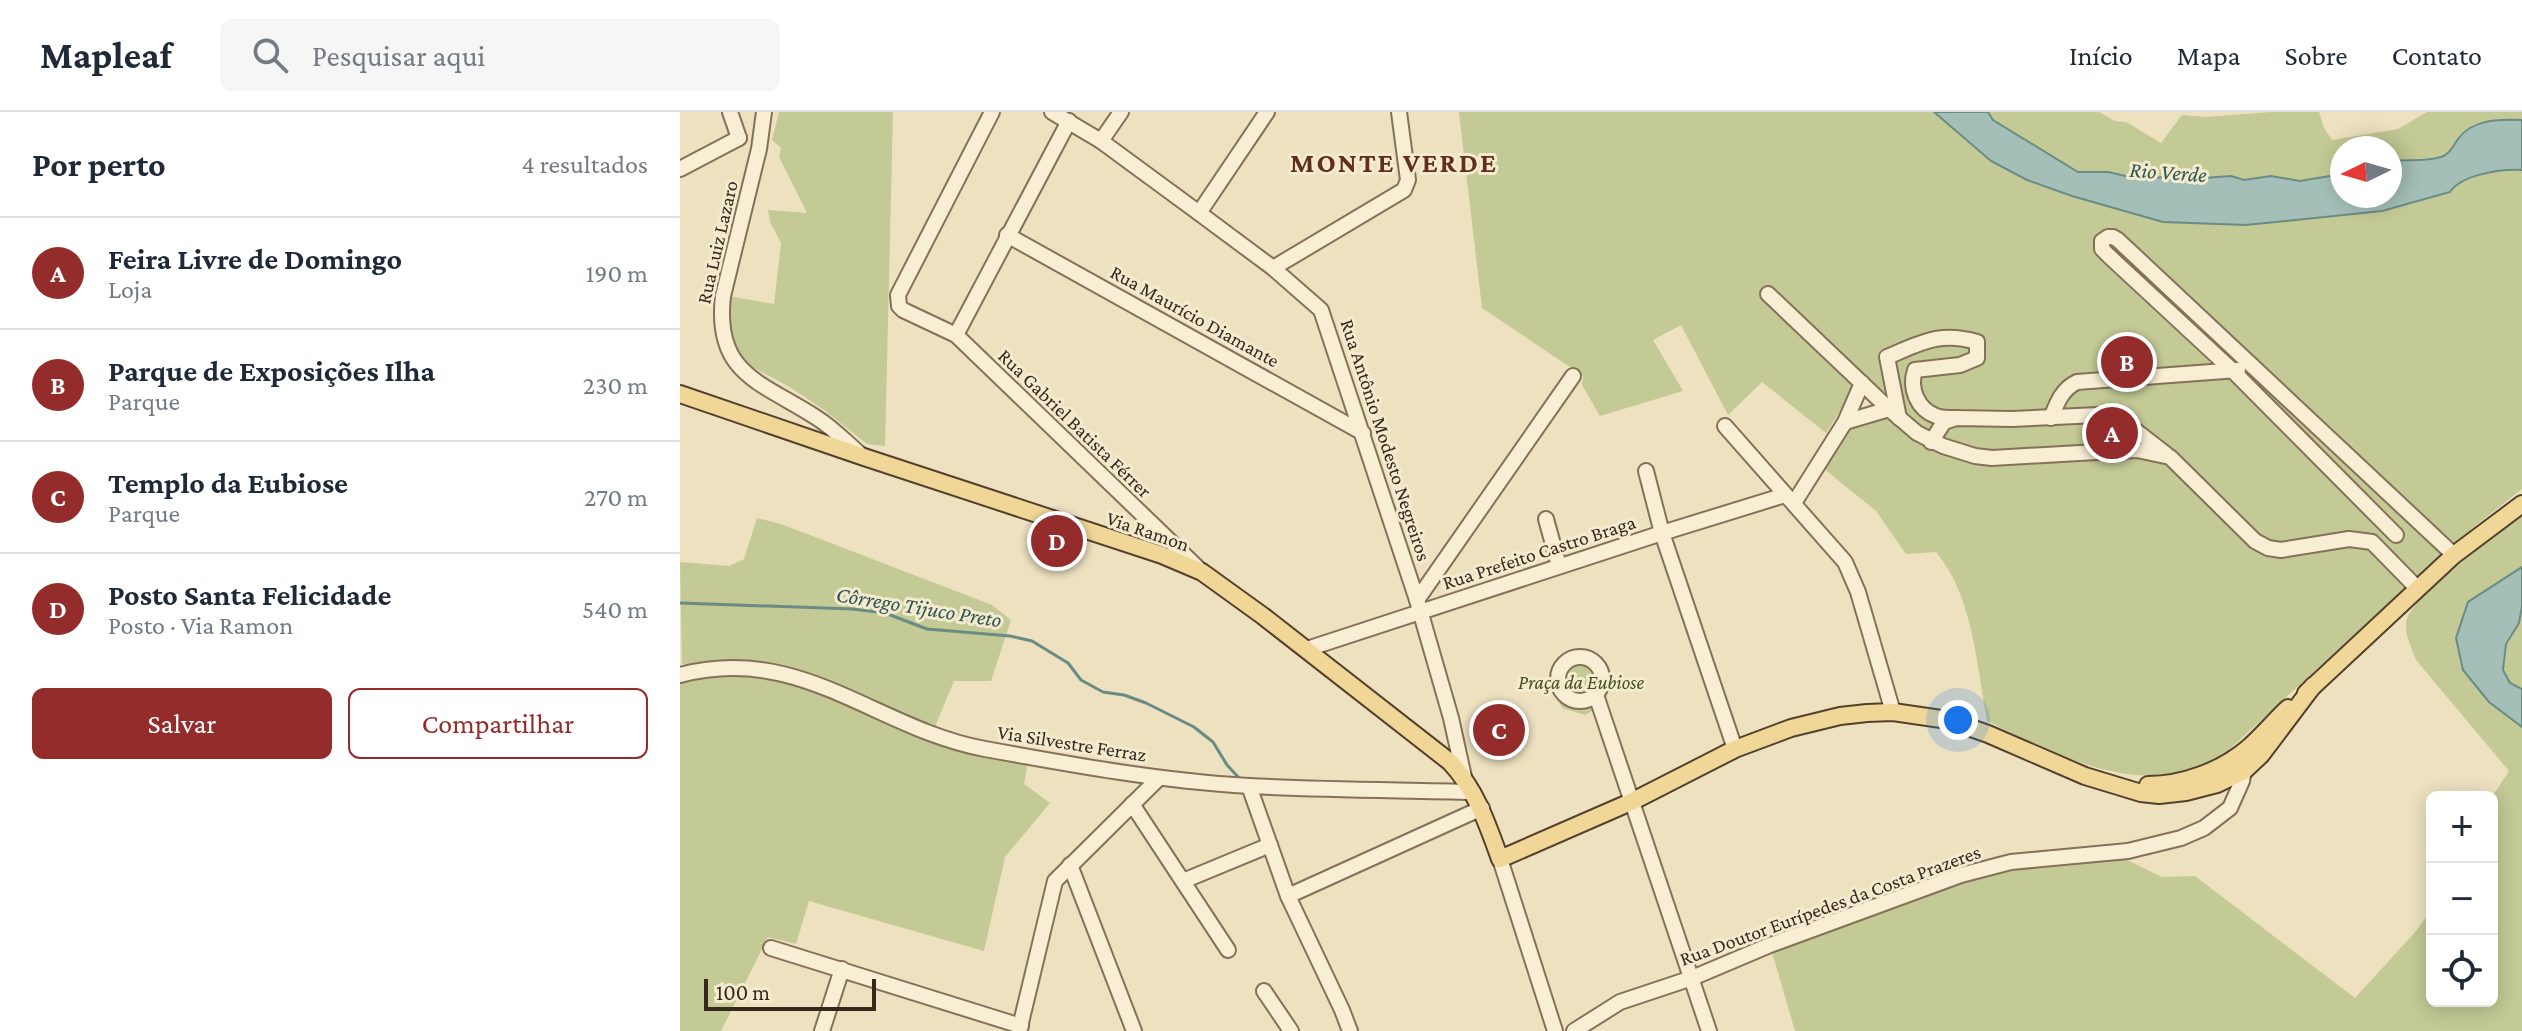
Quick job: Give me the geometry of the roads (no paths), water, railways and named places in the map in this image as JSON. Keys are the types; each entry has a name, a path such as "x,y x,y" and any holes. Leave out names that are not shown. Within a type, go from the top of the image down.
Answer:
{"main road":[{"name":"Via Ramon","path":"680,394 1162,555 1202,572 1427,742 1469,785 1482,808 1500,859"},
{"path":"2107,782 2152,785 2190,778 2222,766 2247,749 2454,555 2522,504"},
{"path":"1500,859 1633,801 1735,749 1815,721 1840,716 1893,712 1958,723 2085,776 2141,793 2172,794 2217,784 2244,771 2261,755 2313,686"}],"street":[{"path":"730,112 739,138 759,149"},
{"name":"Rua Luiz Lazaro","path":"764,112 759,149 723,296 720,320 724,342 734,362 750,376 820,420 864,457"},
{"path":"1052,112 1101,141 1273,268 1404,190 1408,180 1399,112"},
{"path":"1101,141 1121,112"},
{"path":"1199,213 1267,112"},
{"name":"Rua Gabriel Batista Férrer","path":"987,116 898,295 898,301 903,310 956,335 1202,572"},
{"path":"956,335 1069,121"},
{"path":"680,169 739,138"},
{"name":"Rua Maurício Diamante","path":"1007,235 1363,433"},
{"path":"2396,535 2233,371 2102,249 2104,238 2118,240 2454,555"},
{"name":"Rua Antônio Modesto Negreiros","path":"1273,268 1315,303 1324,317 1419,607 1469,785"},
{"path":"1768,294 1894,414 1931,442 1992,458 2126,450 2170,457"},
{"path":"1894,414 1887,357 1928,339 1958,336 1977,342 1977,358 1972,362 1915,370 1913,384 1916,399 1937,417 2051,418 2099,415 2122,420 2170,457 2255,541 2281,550 2349,539 2372,542 2417,588"},
{"path":"2051,418 2065,390 2077,382 2233,371 2251,367"},
{"path":"1419,607 1573,376"},
{"path":"1790,499 1845,422 1862,383"},
{"path":"1845,422 1894,414"},
{"path":"1931,442 1944,422 1956,418"},
{"path":"1725,426 1833,547 1851,574 1893,712"},
{"path":"1646,471 1662,533 1735,749"},
{"name":"Rua Prefeito Castro Braga","path":"1307,649 1419,607 1662,533 1790,499"},
{"path":"1546,519 1559,566"},
{"name":"Via Silvestre Ferraz","path":"680,675 717,669 773,671 831,688 937,737 982,748 1159,778 1249,786 1469,785"},
{"path":"1596,695 1709,1031"},
{"name":"Rua Doutor Eurípedes da Costa Prazeres","path":"1574,1031 1620,1002 1692,978 1770,945 1914,892 1987,868 2037,858 2128,851 2181,838 2204,828 2230,808 2242,781 2247,749"},
{"path":"771,948 1020,1029 1051,888 1070,865 1159,778"},
{"path":"1249,786 1288,896 1350,1031"},
{"path":"1132,804 1228,950"},
{"path":"1288,896 1482,808"},
{"path":"1183,881 1270,845"},
{"path":"1500,859 1555,1031"},
{"path":"1070,865 1134,1031"},
{"path":"822,1031 842,969"},
{"path":"1264,991 1291,1031"}],"water":[{"path":"1934,112 1988,112 1993,120 2078,172 2108,172 2139,179 2165,177 2174,180 2231,176 2244,180 2271,176 2300,181 2330,176 2330,208 2393,208 2246,225 2163,222 2072,196 2027,180 1991,161"},
{"path":"2496,120 2522,120 2522,170 2504,170 2473,177 2450,192 2402,205 2402,160 2441,157 2449,152 2464,132 2479,124"},
{"path":"2522,567 2519,623 2506,644 2503,670 2510,683 2522,689 2522,727 2489,702 2463,670 2456,638 2468,602"}],"waterway":[{"name":"Côrrego Tijuco Preto","path":"680,603 852,609 885,613 927,629 1010,636 1032,641 1068,663 1081,680 1103,692 1146,703 1194,727 1213,742 1240,779"}],"place":[{"name":"Parque de Exposições Ilha","path":"2127,362"},
{"name":"Feira Livre de Domingo","path":"2112,433"},
{"name":"Posto Santa Felicidade","path":"1057,541"},
{"name":"Templo da Eubiose","path":"1499,730"}],"district":[{"name":"MONTE VERDE","path":"1394,162"}],"water label":[{"name":"Rio Verde","path":"2168,172"}],"park label":[{"name":"Praça da Eubiose","path":"1581,682"}]}
